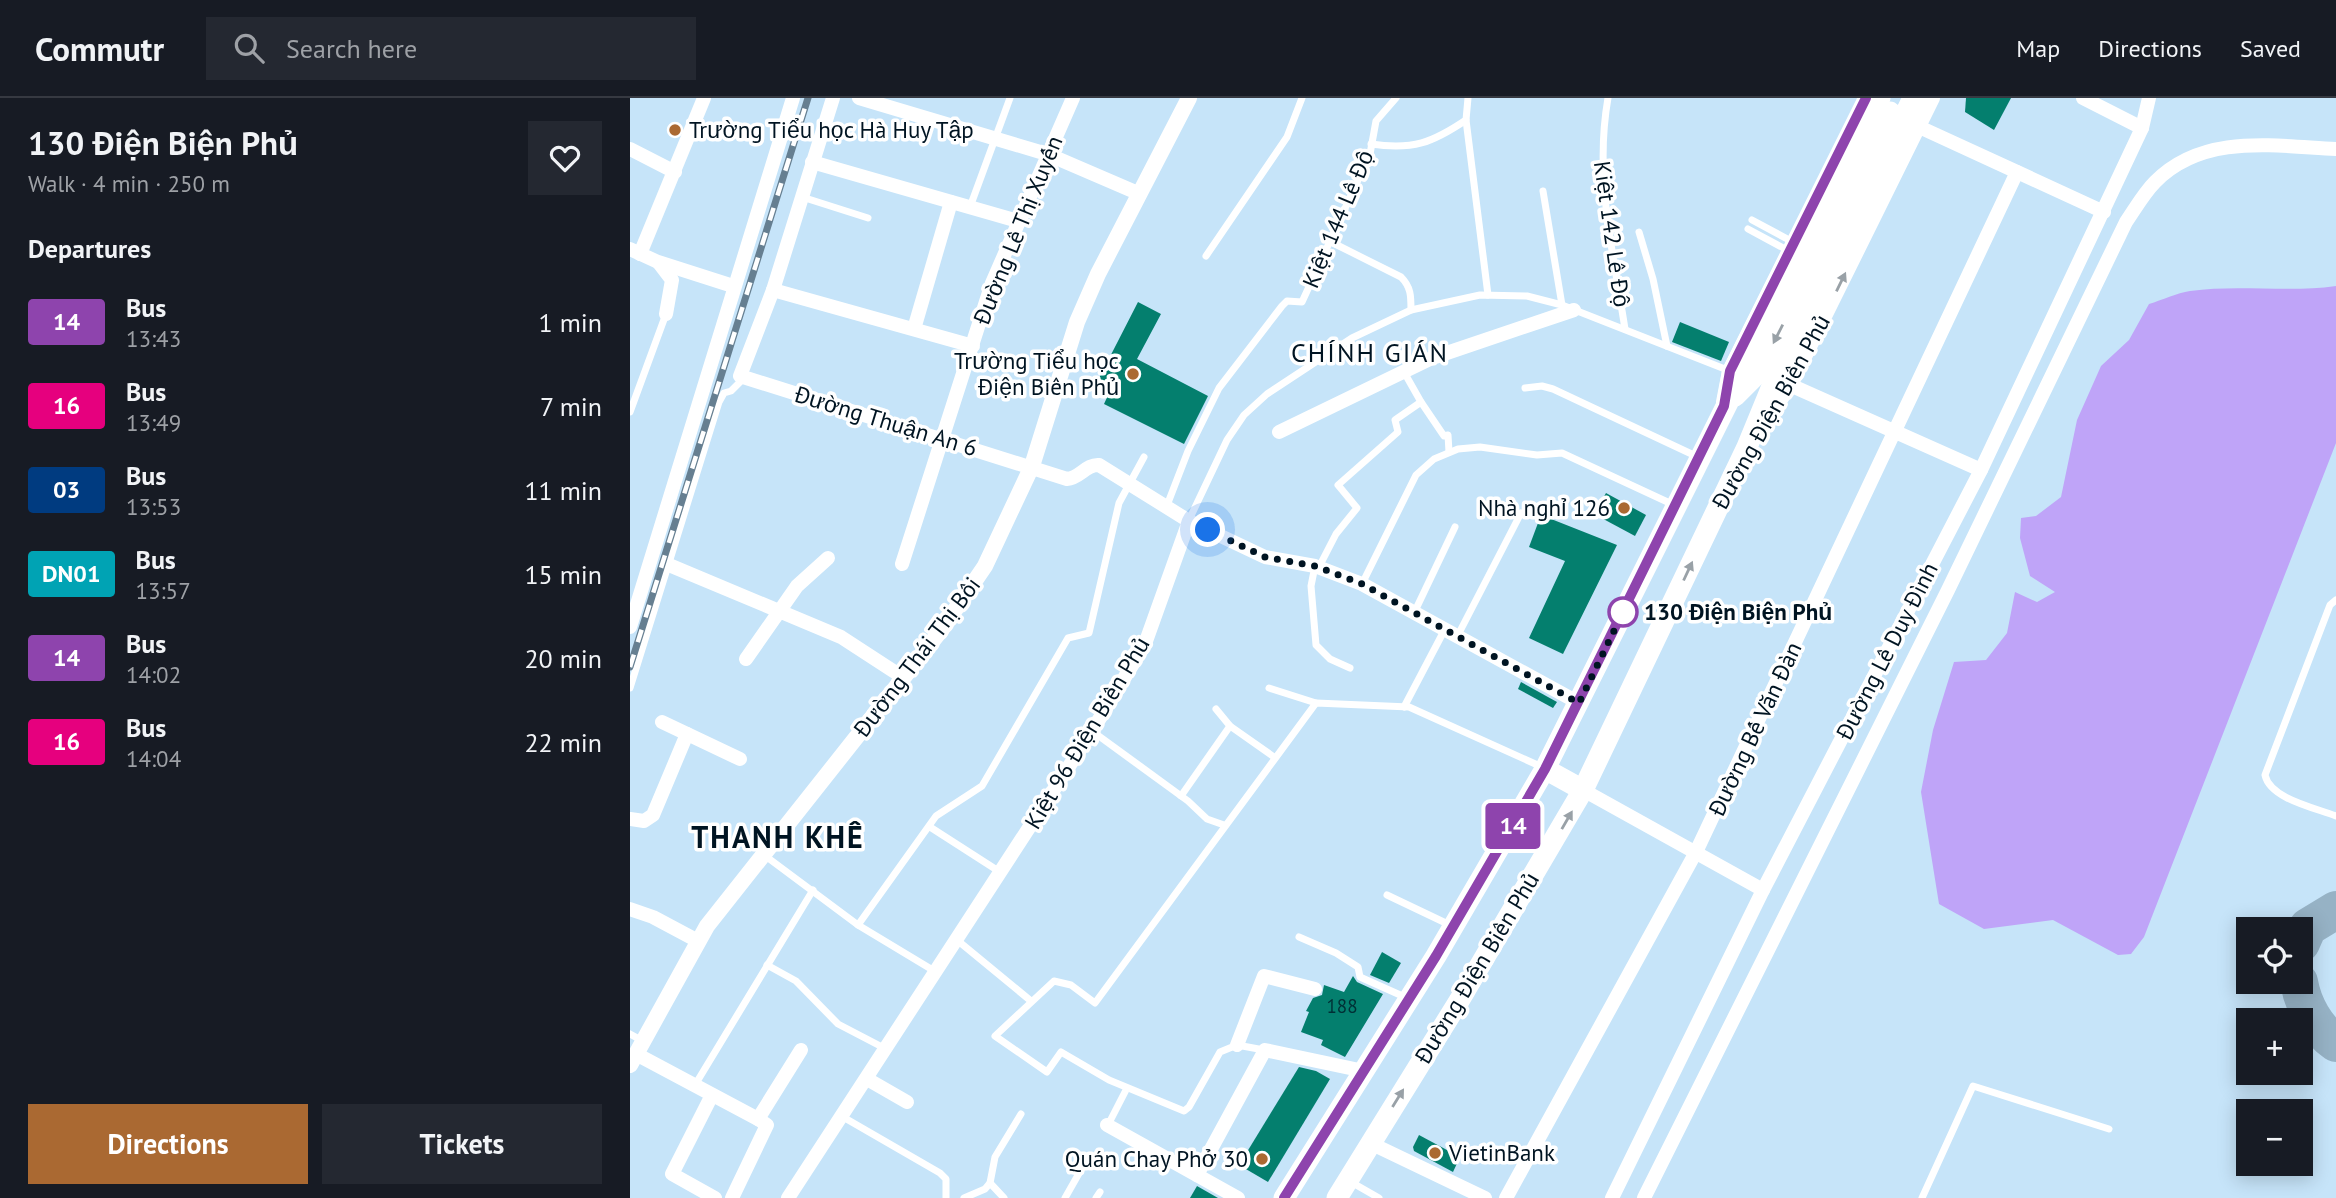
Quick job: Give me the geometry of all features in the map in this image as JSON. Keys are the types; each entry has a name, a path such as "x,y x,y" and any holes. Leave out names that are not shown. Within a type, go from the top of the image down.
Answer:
{"main road":[{"path":"1724,406 1880,98"},
{"path":"1724,406 1760,370 1897,98"},
{"path":"1747,447 1777,374 1913,98"},
{"name":"Đường Điện Biên Phủ","path":"1284,1198 1410,999 1545,769 1724,406"},
{"name":"Đường Điện Biên Phủ","path":"1342,1189 1459,1001 1583,790 1747,447"},
{"path":"1545,769 1583,790"}],"street":[{"path":"704,98 675,172 635,251 658,262 733,286"},
{"path":"630,627 793,98"},
{"path":"742,377 773,290 833,98"},
{"path":"859,98 1047,154 1140,194"},
{"name":"Đường Lê Thị Xuyến","path":"902,564 992,283 1073,98"},
{"name":"Đường Thái Thị Bôi","path":"635,1049 698,941 904,678 965,598 985,566 1032,466 1077,322 1098,274 1189,98"},
{"name":"Đường Điện Biên Phủ","path":"1724,406 1730,371 1867,98"},
{"name":"Đường Điện Biên Phủ","path":"1747,447 1790,385 1932,98"},
{"path":"2083,98 2142,128"},
{"name":"Đường Lê Duy Đình","path":"1612,1198 1763,890 1981,470 2142,128 2149,98"},
{"path":"1917,126 2104,212"},
{"path":"1644,1198 1942,602 2126,222 2153,183 2194,154 2236,145 2336,149"},
{"path":"630,149 675,172"},
{"path":"812,162 1018,221"},
{"name":"Đường Bế Văn Đàn","path":"1506,1198 1696,852 2017,172"},
{"path":"914,329 951,202"},
{"path":"658,262 672,280 666,314"},
{"path":"773,290 973,346"},
{"path":"1279,432 1432,358 1568,308"},
{"name":"Đường Thuận An 6","path":"742,377 1068,479 1076,477 1091,465 1098,465 1131,485"},
{"path":"1790,385 1981,470"},
{"path":"1131,485 1189,521 1265,557 1317,566 1362,584 1579,703"},
{"name":"Kiệt 96 Điện Biên Phủ","path":"788,1198 1092,732 1145,644 1189,521"},
{"path":"746,659 805,577 828,558"},
{"path":"669,565 841,637 904,678"},
{"path":"662,722 740,759"},
{"path":"630,820 649,820 653,815 687,734"},
{"path":"1583,790 1763,890"},
{"path":"630,909 698,941"},
{"path":"1237,1045 1264,976 1315,989"},
{"path":"635,1049 695,1086 767,1125 732,1198"},
{"path":"758,1119 801,1050"},
{"path":"1197,1175 1265,1051 1364,1071"},
{"path":"867,1079 907,1102"},
{"path":"712,1095 672,1174 701,1194 715,1198"},
{"path":"1107,1125 1238,1198"},
{"path":"1370,1143 1485,1198"}],"lane":[{"path":"969,207 1010,98"},
{"path":"1206,256 1287,137 1302,98"},
{"name":"Kiệt 144 Lê Độ","path":"1166,508 1219,388 1282,306 1287,302 1300,304 1331,242 1371,145 1376,121 1396,98"},
{"path":"1468,98 1466,120 1488,295"},
{"name":"Kiệt 142 Lê Độ","path":"1608,98 1602,134 1601,167 1625,329"},
{"path":"1371,145 1415,146 1437,138 1466,120"},
{"path":"1543,191 1568,308"},
{"path":"802,196 868,218"},
{"path":"1752,220 1792,247"},
{"path":"1748,229 1792,247"},
{"path":"1639,232 1653,279 1667,346"},
{"path":"1331,242 1401,277 1408,284 1411,310"},
{"name":"Kiệt 96 Điện Biên Phủ","path":"1189,521 1227,440 1244,415 1267,394 1352,338 1411,310 1488,295 1527,296 1625,329 1730,371"},
{"path":"630,412 666,314"},
{"path":"1404,371 1420,402 1444,436 1448,435 1449,452"},
{"path":"630,688 719,402 724,393 731,391 742,377"},
{"path":"1525,388 1542,386 1553,389 1698,458"},
{"path":"1350,668 1330,659 1316,645 1311,586 1317,566 1336,534 1357,508 1338,485 1398,432 1395,420 1420,402"},
{"path":"1362,584 1413,480 1425,465 1449,452 1479,447 1537,455 1562,453 1675,506"},
{"path":"858,925 936,816 982,786 1068,638 1089,633 1119,503 1144,457"},
{"path":"1404,707 1452,632 1521,513"},
{"path":"1415,611 1455,527"},
{"path":"2336,600 2330,605 2265,775 2267,784 2277,792 2336,816"},
{"path":"1269,688 1316,703 1404,707 1545,769"},
{"path":"1265,1051 1237,1045 1220,1052 1186,1110 1127,1088 1061,1052 1047,1072 995,1036 1054,981 1071,985 1095,1003 1316,703"},
{"path":"1216,709 1230,726 1274,757"},
{"path":"1181,796 1230,726"},
{"path":"1092,732 1181,796 1206,819 1224,825"},
{"path":"930,827 1001,873"},
{"path":"764,855 858,925 936,973"},
{"path":"695,1086 813,890"},
{"path":"1387,895 1430,913 1453,927"},
{"path":"1298,937 1336,953 1358,967 1360,977 1410,999"},
{"path":"957,940 1031,1001"},
{"path":"767,965 796,981 838,1024 886,1050"},
{"path":"1922,1198 1973,1087 2109,1129"},
{"path":"1107,1125 1127,1088"},
{"path":"964,1198 985,1189 990,1183 995,1157 1021,1114"},
{"path":"843,1117 940,1174 946,1179 946,1198"},
{"path":"1065,1198 1086,1161"},
{"path":"990,1183 1004,1198"},
{"path":"1342,1189 1379,1198"}],"shaded area":[{"path":"2336,286 2336,443 2144,937 2131,954 2118,955 2053,920 1984,929 1939,904 1921,792 1933,730 1954,662 1986,660 2007,633 2015,592 2037,602 2055,592 2030,576 2020,538 2021,518 2036,516 2061,497 2077,420 2101,366 2129,340 2149,304 2175,295 2208,289 2300,289"}],"building":[{"path":"1966,98 2011,98 1994,130 1965,112"},
{"name":"Trường Tiểu học Điện Biên Phủ","path":"1138,302 1161,314 1137,359 1208,396 1184,444 1104,404 1110,391 1096,384"},
{"path":"1680,322 1729,342 1721,361 1672,342"},
{"path":"1606,493 1646,515 1635,536 1594,514"},
{"path":"1541,515 1617,545 1563,654 1529,638 1565,561 1529,547"},
{"path":"1521,682 1557,702 1553,708 1518,689"},
{"path":"1382,952 1401,963 1389,983 1370,975"},
{"path":"1353,976 1357,982 1383,994 1345,1057 1321,1045 1323,1040 1301,1032 1309,1012 1306,1011 1313,998 1322,995 1324,985 1344,992"},
{"path":"1299,1067 1316,1071 1330,1079 1268,1182 1239,1165"},
{"name":"VietinBank","path":"1419,1135 1460,1157 1453,1172 1414,1151 1413,1147"},
{"path":"1197,1186 1218,1198 1190,1198"}],"taxiway":[{"path":"2313,924 2336,910"},
{"path":"2303,994 2322,1031 2336,1043"}],"railway":[{"path":"630,667 808,98"}],"bus line":[{"name":"14","path":"1284,1198 1410,999 1545,769 1724,406 1726,381 1730,371 1866,98"}],"place":[{"name":"Trường Tiểu học Hà Huy Tập","path":"675,130"},
{"name":"Trường Tiểu học Điện Biên Phủ","path":"1133,374"},
{"name":"Nhà nghỉ 126","path":"1624,508"},
{"name":"130 Điện Biện Phủ","path":"1623,612"},
{"name":"VietinBank","path":"1435,1153"},
{"name":"Quán Chay Phở 30","path":"1262,1159"}],"district":[{"name":"CHÍNH GIÁN","path":"1370,353"},
{"name":"THANH KHÊ","path":"778,838"}],"route":[{"path":"1208,530 1265,557 1315,566 1362,584 1403,604 1579,703 1627,604 1623,612"}]}
